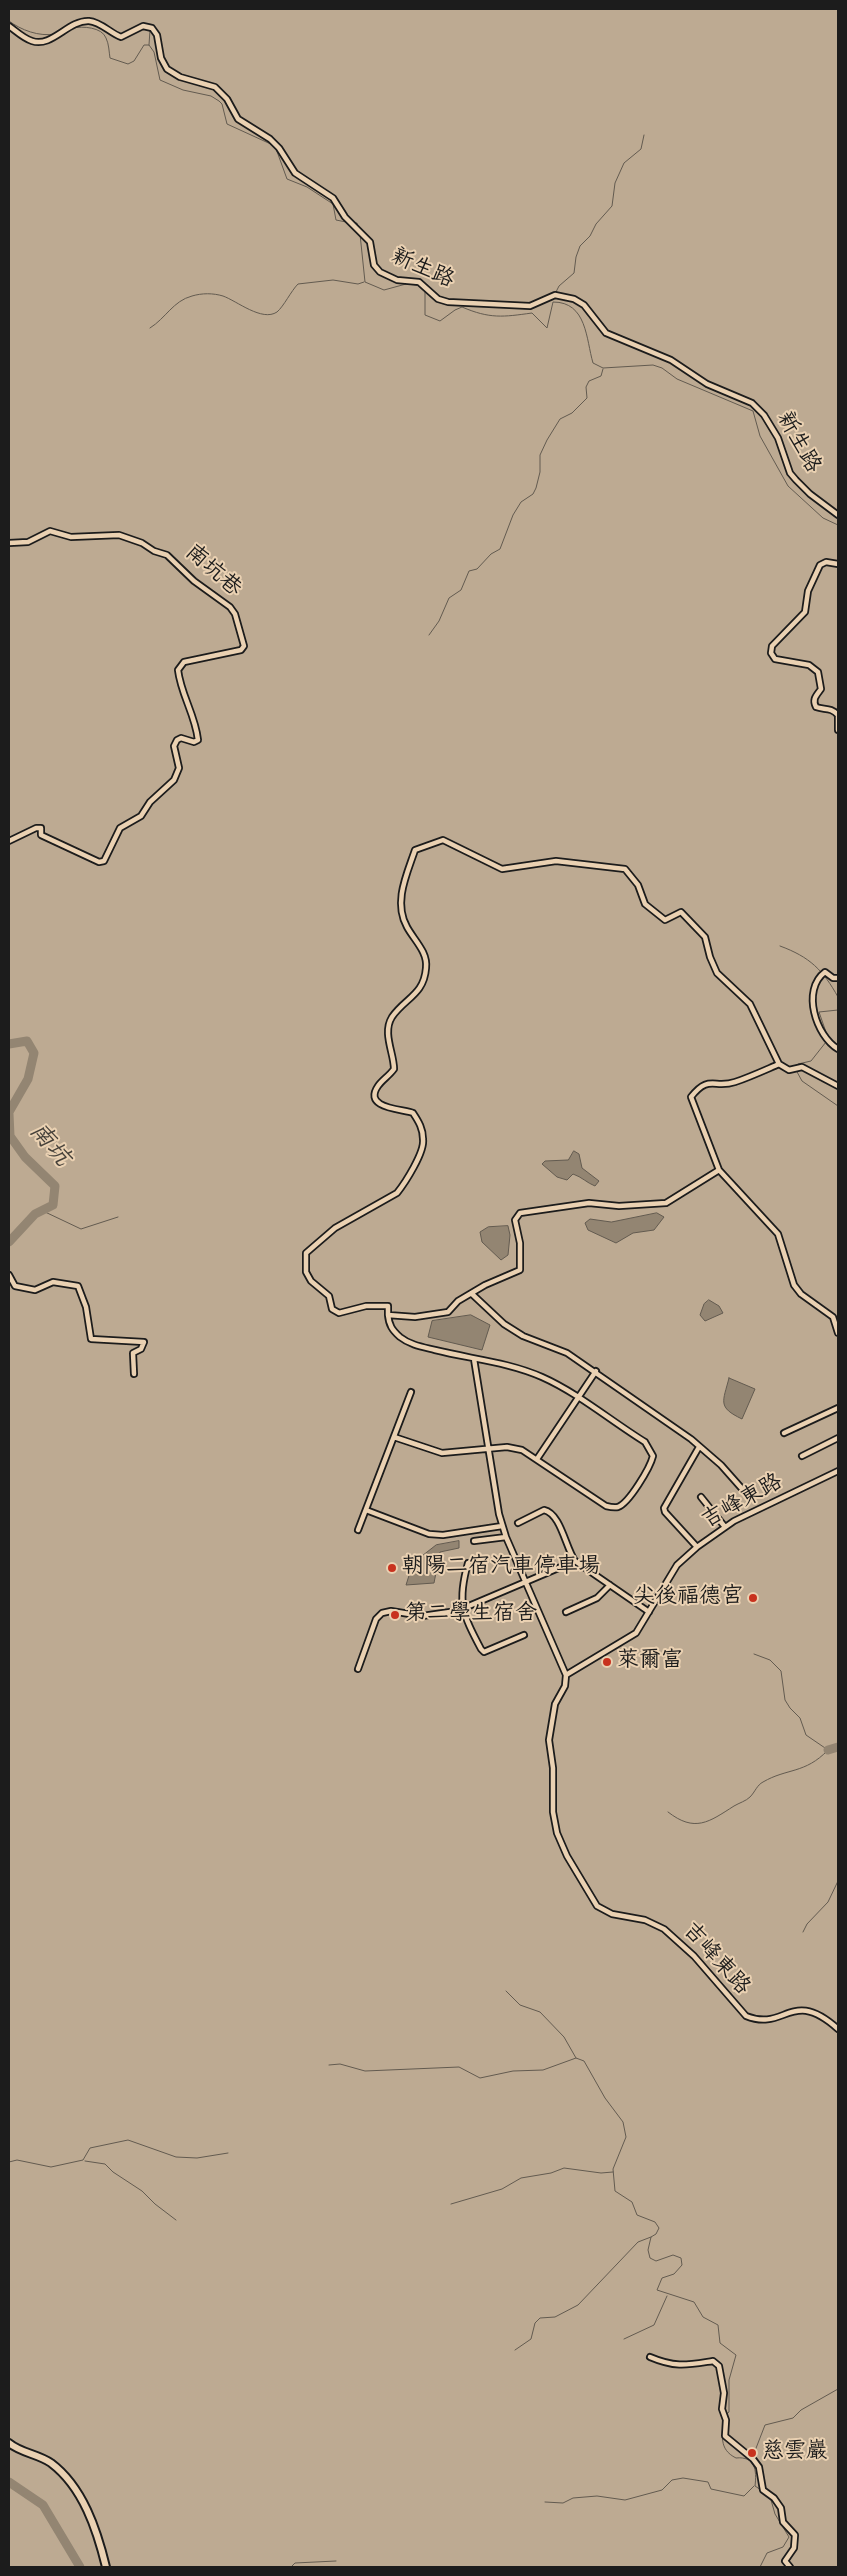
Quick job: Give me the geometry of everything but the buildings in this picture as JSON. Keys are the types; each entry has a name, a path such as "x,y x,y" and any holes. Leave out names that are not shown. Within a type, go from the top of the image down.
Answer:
{"street":[{"name":"新生路","path":"9,26 30,41 38,43 88,21 97,23 121,37 143,26 152,28 157,35 161,58 167,69 180,78 215,87 227,99 238,119 270,138 296,173 333,198 348,220 370,242 374,265 380,272 397,280 419,282 438,299 448,302 530,306 557,295 574,299 584,305 606,333 671,360 707,384 752,403 764,415 778,438 790,472 796,480 810,494 838,515"},
{"name":"南坑巷","path":"9,543 28,542 50,531 71,537 120,535 142,543 154,551 167,555 194,581 230,607 235,614 244,646 241,650 184,662 178,670 181,691 190,705 196,723 198,740 194,742 181,738 177,740 174,746 179,768 174,780 150,802 141,816 120,828 104,861 99,862 58,841 45,838 42,835 41,828 36,828 9,841"},
{"path":"838,564 826,562 820,565 808,591 805,612 772,646 772,652 775,659 809,665 818,672 821,689 814,702 816,706 831,709 838,715 838,730"},
{"path":"394,1437 442,1454 488,1448 514,1448 537,1459 598,1501 612,1508 624,1503 643,1477 653,1456 650,1448 644,1442 557,1384 527,1371 491,1361 474,1359 412,1344 400,1337 389,1326 388,1306 366,1306 339,1313 332,1309 329,1296 312,1281 306,1272 306,1253 335,1228 396,1193 404,1185 423,1147 420,1124 413,1113 383,1106 378,1102 375,1095 377,1088 394,1069 388,1048 392,1017 417,993 426,970 425,956 406,926 402,912 401,892 415,850 443,840 502,869 556,861 625,869 638,885 645,904 665,920 681,912 705,937 710,957 718,973 750,1004 779,1064 789,1070 800,1067 838,1086"},
{"path":"838,978 833,978 826,972 819,976 814,992 815,1013 825,1039 838,1050"},
{"path":"779,1064 733,1083 707,1082 698,1088 691,1097 719,1170 778,1234 794,1285 800,1294 833,1317 838,1333"},
{"path":"388,1315 416,1317 443,1314 485,1285 520,1270 520,1243 515,1220 520,1213 589,1203 618,1206 666,1203 719,1170"},
{"path":"9,1275 15,1286 35,1290 53,1282 78,1286 86,1307 91,1339 144,1342 141,1349 133,1353 134,1374"},
{"path":"472,1294 504,1324 523,1336 567,1353 596,1371 691,1439 722,1465 744,1491"},
{"path":"474,1359 494,1492 502,1526 566,1675"},
{"path":"537,1459 596,1371"},
{"path":"358,1530 411,1392"},
{"path":"784,1433 838,1408"},
{"path":"802,1456 838,1438"},
{"path":"697,1547 665,1512 664,1508 699,1447"},
{"name":"吉峰東路","path":"838,1471 726,1527 697,1547 677,1565 636,1633 566,1675 565,1686 555,1704 549,1740 553,1768 553,1812 562,1845 597,1906 612,1914 645,1920 664,1929 694,1956 746,2016 757,2021 800,2009 824,2016 838,2030"},
{"path":"701,1497 726,1527"},
{"path":"366,1510 429,1534 443,1535 502,1526"},
{"path":"518,1523 544,1510 551,1511 556,1516 567,1550 575,1561 650,1612"},
{"path":"474,1541 506,1537"},
{"path":"358,1669 376,1619 382,1613 391,1611 422,1616 463,1610 575,1561"},
{"path":"468,1563 460,1596 463,1610 473,1635 484,1652 524,1635"},
{"path":"566,1612 597,1598 610,1585"},
{"path":"650,2357 667,2364 683,2366 713,2361 719,2366 725,2414 725,2436 752,2458 759,2467 763,2490 774,2498 781,2508 783,2522 795,2535 794,2548 785,2561 790,2567"},
{"path":"9,2443 18,2449 49,2461 71,2485 92,2521 106,2567"}],"shaded area":[{"path":"9,9 838,9 838,2567 9,2567"},
{"path":"574,1151 579,1154 582,1168 599,1181 595,1186 573,1174 567,1180 557,1177 542,1164 545,1161 568,1160"},
{"path":"657,1213 664,1217 654,1230 633,1233 616,1243 588,1230 585,1223 590,1219 611,1222"},
{"path":"508,1226 510,1235 508,1255 501,1260 482,1242 480,1232 488,1227"},
{"path":"709,1300 719,1306 723,1313 705,1321 700,1315 704,1304"},
{"path":"471,1315 490,1325 482,1350 428,1337 432,1321"},
{"path":"729,1378 755,1389 742,1419 725,1407 724,1398"},
{"path":"459,1541 459,1548 440,1552 434,1583 406,1585 413,1563 436,1545"}],"waterway":[{"path":"9,21 30,32 55,34"},
{"path":"73,28 86,27 96,29 104,34 110,58 128,64 134,61 144,45 149,45 154,52 160,80 183,90 211,96 219,101 222,104 227,124 275,146 287,179 307,187 333,204 336,220 346,222"},
{"path":"149,45 150,30"},
{"path":"556,292 559,286 574,273 576,257 580,246 590,236 596,224 612,206 615,183 624,163 641,149 644,135"},
{"path":"353,223 357,223 358,228"},
{"path":"360,234 365,282 384,290 406,284 418,285 425,292 425,315 440,321 462,307 481,314 497,316 532,313 547,328 553,302 564,304 573,308 579,315 586,333 593,363 603,368 653,365 662,368 677,379 753,411 760,436 788,486 823,518 838,525"},
{"path":"150,328 185,298 196,295 223,296 257,313 271,314 280,309 298,284 333,280 358,284 364,282"},
{"path":"429,635 439,621 449,598 461,590 469,571 477,569 491,554 500,549 513,515 521,502 533,494 536,488 540,472 540,455 547,440 560,419 572,413 587,398 586,387 589,381 601,376 603,369"},
{"path":"780,946 800,955 815,966 827,979 838,997"},
{"path":"827,1035 819,1012 838,1010"},
{"name":"南坑","path":"9,1044 27,1041 34,1053 28,1079 9,1112"},
{"path":"797,1066 798,1064 811,1061 826,1042"},
{"path":"796,1070 802,1081 838,1106"},
{"name":"南坑","path":"9,1114 10,1136 25,1157 55,1186 53,1205 35,1214 9,1242"},
{"path":"43,1211 81,1229 118,1217"},
{"path":"668,1812 686,1822 702,1823 717,1817 748,1798 763,1782 804,1767 820,1758 828,1750 806,1735 800,1718 785,1700 781,1671 770,1660 754,1654"},
{"path":"828,1750 838,1747"},
{"path":"803,1932 807,1924 828,1902 838,1881"},
{"path":"506,1991 520,2005 540,2012 564,2037 576,2058"},
{"path":"329,2065 340,2064 365,2071 459,2067 480,2078 513,2071 543,2070 576,2058 584,2061 605,2098 623,2122 626,2137 613,2169 615,2191 632,2202 637,2215 655,2222 659,2228 656,2234 651,2237 648,2250 650,2258 656,2261 673,2255 681,2258 682,2265 674,2274 662,2278 657,2290 694,2302 703,2317 718,2325 720,2343 736,2355 729,2380 729,2412 725,2415"},
{"path":"9,2162 17,2160 51,2167 83,2160 90,2148 128,2140 176,2157 197,2158 228,2153"},
{"path":"85,2161 105,2164 113,2172 142,2191 176,2220"},
{"path":"451,2204 502,2189 521,2178 551,2173 564,2168 601,2173 613,2172"},
{"path":"515,2350 531,2339 535,2323 540,2318 555,2317 578,2305 638,2242 651,2237"},
{"path":"624,2339 654,2325 667,2296"},
{"path":"753,2456 765,2425 793,2418 801,2410 838,2389"},
{"path":"723,2419 722,2436 726,2450 736,2458 747,2459 751,2462 756,2475 755,2486 761,2490"},
{"path":"545,2502 563,2503 573,2498 597,2496 625,2500 662,2490 672,2480 683,2478 708,2482 711,2489 744,2496 754,2486"},
{"path":"9,2482 43,2505 80,2567"},
{"path":"760,2567 767,2553 783,2547 789,2537 775,2514 771,2500 766,2494"},
{"path":"291,2567 295,2563 336,2561"}],"place":[{"name":"朝陽二宿汽車停車場","path":"392,1568"},
{"name":"尖後福德宮","path":"753,1598"},
{"name":"第二學生宿舍","path":"395,1615"},
{"name":"萊爾富","path":"607,1662"},
{"name":"慈雲巖","path":"752,2453"}]}
